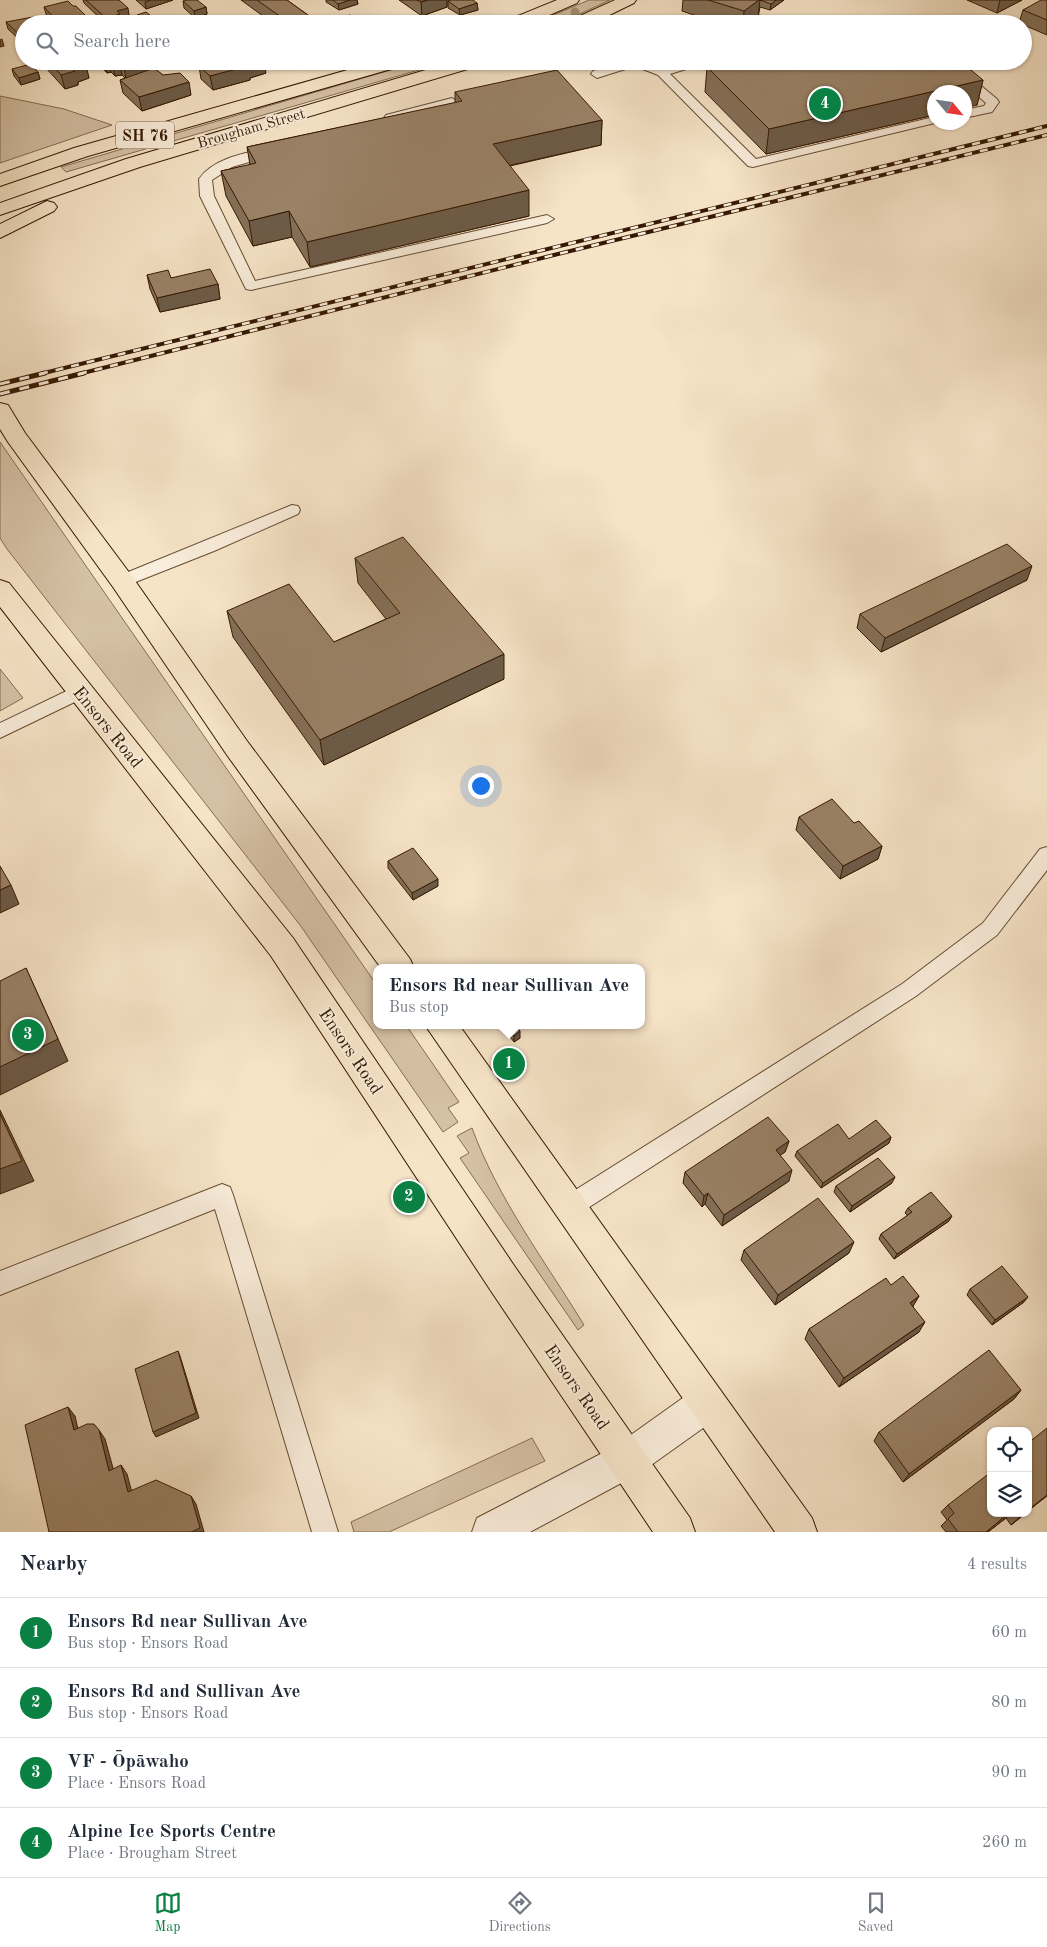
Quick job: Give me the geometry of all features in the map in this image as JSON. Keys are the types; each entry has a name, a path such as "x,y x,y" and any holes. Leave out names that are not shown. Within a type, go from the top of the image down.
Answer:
{"main road":[{"path":"535,15 571,0"},
{"path":"597,15 628,0"},
{"name":"Brougham Street","path":"0,180 81,152 368,70"},
{"name":"Brougham Street","path":"0,209 133,163 445,70"},
{"path":"0,232 45,208 96,185 133,163"},
{"path":"0,410 16,437 122,582 237,748 396,964"},
{"name":"Ensors Road","path":"0,588 79,692 282,947 503,1279 676,1532"},
{"path":"444,1029 798,1532"}],"street":[{"path":"491,1532 627,1460 707,1403"}],"lane":[{"path":"597,74 609,70"},
{"path":"656,70 662,72 753,163 927,123"},
{"path":"662,72 670,70"},
{"path":"953,70 972,85"},
{"path":"972,85 993,102 988,109 972,112"},
{"path":"373,122 452,102"},
{"path":"284,147 224,166 211,172 205,179 208,196 250,286 547,219"},
{"path":"122,582 292,510"},
{"path":"0,731 79,692"},
{"path":"569,1207 909,990 945,964 990,929 1047,855"},
{"path":"0,1283 222,1195 324,1532"}],"shaded area":[{"path":"589,0 610,0 577,15 553,15"},
{"path":"390,70 419,70 66,172 61,167"},
{"path":"0,96 64,109 112,125 0,163"},
{"path":"0,442 373,980 373,1029 409,1029 459,1102 448,1108 458,1122 443,1132 300,925 0,538"},
{"path":"0,669 23,698 0,711"},
{"path":"472,1128 495,1180 509,1205 584,1325 578,1330 460,1158 469,1153 457,1136"},
{"path":"532,1438 545,1461 389,1532 354,1532 351,1522"}],"building":[{"path":"86,0 119,0 128,8 117,11 120,14 116,15 103,15"},
{"path":"197,0 206,7 194,11 183,1"},
{"path":"257,0 287,0 308,15 278,15"},
{"path":"333,0 350,0 338,4"},
{"path":"473,0 477,3 459,9 448,1"},
{"path":"708,0 759,0 744,11"},
{"path":"760,0 776,0 771,4"},
{"path":"1041,0 1047,0 1047,20 1023,10"},
{"path":"68,1 85,15 52,15 44,7"},
{"path":"146,12 150,15 137,15"},
{"path":"15,20 15,30 6,22"},
{"path":"12,69 36,70 38,72 19,78"},
{"path":"57,70 75,71 61,75"},
{"path":"148,70 157,70 163,75 180,73 189,82 139,97 120,80"},
{"path":"203,70 233,70 210,76"},
{"path":"557,70 602,120 493,144 529,190 307,242 289,211 249,221 221,171 256,163 247,147 462,101 455,92"},
{"path":"710,70 971,70 983,80 961,85 927,85 927,93 769,129"},
{"path":"210,269 218,284 157,298 147,275 168,270 171,278"},
{"path":"403,537 504,654 320,740 227,611 289,584 334,642 400,613 355,558"},
{"path":"1007,544 1032,566 885,638 860,614"},
{"path":"832,799 854,823 859,821 882,846 843,866 799,817"},
{"path":"413,848 438,879 412,893 388,861"},
{"path":"0,866 11,885 0,890"},
{"path":"26,968 58,1039 0,1067 0,981"},
{"path":"509,1029 518,1029 520,1031 514,1036"},
{"path":"0,1114 22,1161 0,1169"},
{"path":"768,1117 789,1141 776,1150 792,1170 724,1215 708,1193 704,1196 685,1172"},
{"path":"876,1120 891,1137 823,1183 797,1151 838,1124 849,1139"},
{"path":"878,1158 895,1177 852,1206 836,1186"},
{"path":"931,1192 952,1216 897,1254 881,1234 912,1212 908,1208"},
{"path":"818,1198 854,1242 778,1295 744,1250"},
{"path":"1002,1266 1028,1297 995,1320 970,1289"},
{"path":"903,1276 919,1296 910,1303 925,1322 844,1378 809,1329 886,1278 891,1285"},
{"path":"989,1350 1021,1390 909,1474 879,1432"},
{"path":"178,1351 196,1413 153,1432 135,1369"},
{"path":"68,1407 74,1430 87,1424 94,1424 99,1430 109,1471 121,1465 128,1492 156,1480 191,1496 200,1528 191,1532 49,1532 25,1425"},
{"path":"1047,1428 1047,1495 1032,1507 1032,1472 1032,1440"},
{"path":"987,1475 987,1517 1004,1517 986,1532 958,1532 948,1519 954,1513 948,1505"}],"railway":[{"path":"40,374 1047,126"},
{"path":"79,374 554,255 1047,135"},
{"path":"0,384 45,373"},
{"path":"0,394 84,373"}],"place":[{"name":"Alpine Ice Sports Centre","path":"825,104"},
{"name":"VF - Ōpāwaho","path":"28,1035"},
{"name":"Ensors Rd near Sullivan Ave","path":"509,1064"},
{"name":"Ensors Rd and Sullivan Ave","path":"409,1197"}]}
